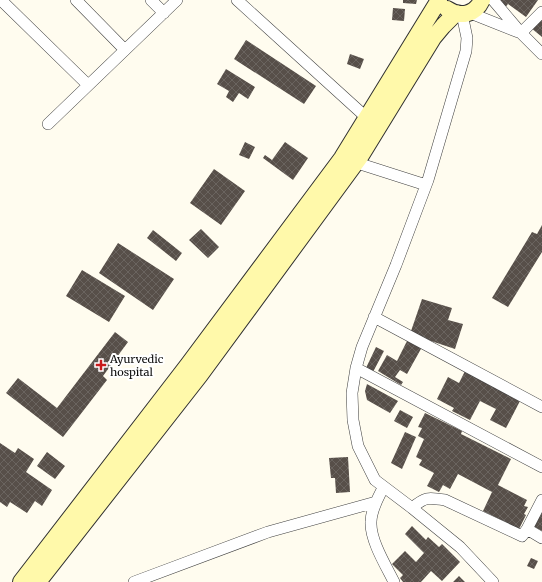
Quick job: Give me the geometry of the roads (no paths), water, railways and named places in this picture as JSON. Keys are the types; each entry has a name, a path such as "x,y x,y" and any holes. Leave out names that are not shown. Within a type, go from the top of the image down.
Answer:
{"main road":[{"path":"38,582 200,375 349,160 367,118 440,0 448,9 463,13"},
{"path":"21,582 183,371 349,160 360,157 433,38 443,26 463,13 479,6 482,0"}],"street":[{"path":"1,0 88,85"},
{"path":"76,0 125,50"},
{"path":"151,0 164,13"},
{"path":"48,124 177,0"},
{"path":"237,0 367,118"},
{"path":"493,0 520,33 542,54"},
{"path":"520,33 542,12"},
{"path":"493,582 460,547 412,508 383,488 375,480 358,446 353,420 352,393 356,368 362,347 396,265 426,185 466,51 467,38 463,13 520,33"},
{"path":"349,160 426,185"},
{"path":"374,317 542,407"},
{"path":"356,368 542,467"},
{"path":"383,488 376,502 370,522 373,537 394,582"},
{"path":"412,508 423,499 445,500 522,536 542,500"},
{"path":"134,582 268,532 376,502"},
{"path":"527,529 542,538"}],"place":[{"name":"Ayurvedic hospital","path":"101,365"}]}
